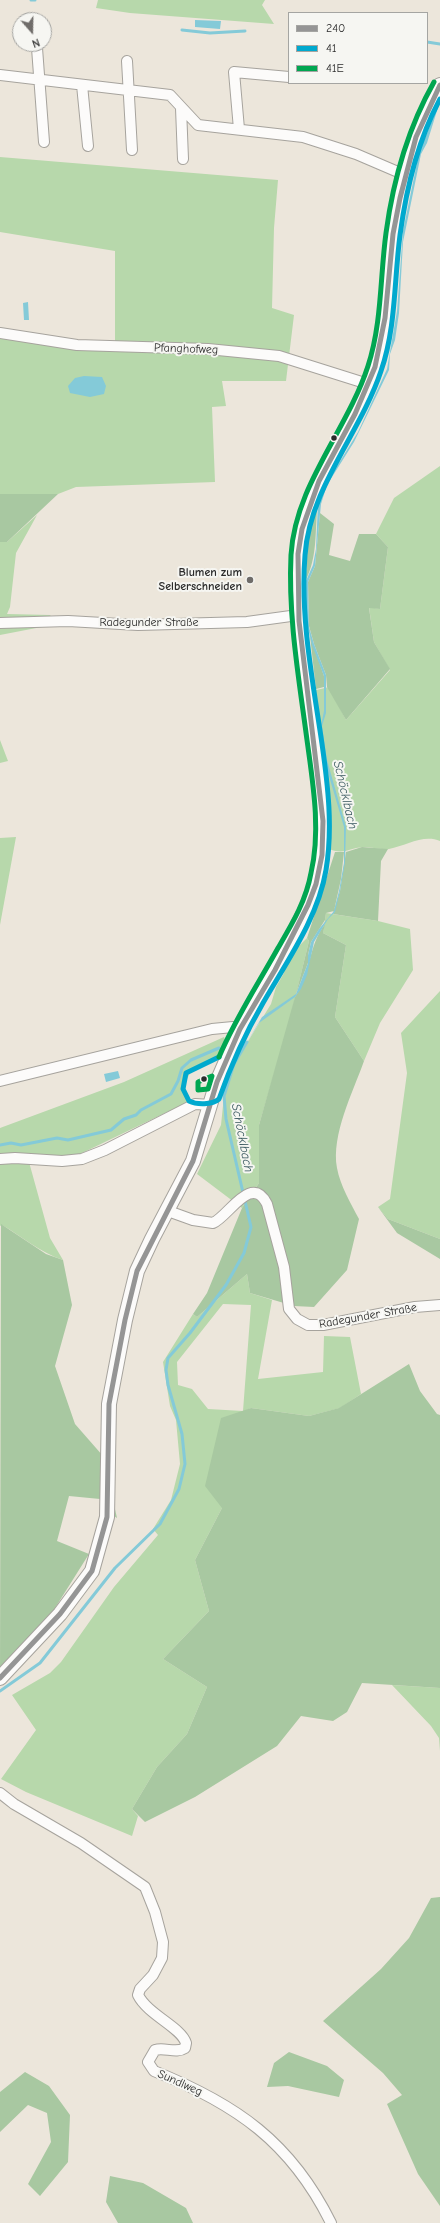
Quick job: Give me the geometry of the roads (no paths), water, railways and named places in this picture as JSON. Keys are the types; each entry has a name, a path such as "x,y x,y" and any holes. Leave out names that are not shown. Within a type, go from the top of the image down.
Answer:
{"main road":[{"path":"0,1678 60,1614 92,1571 107,1517 107,1434 109,1404 125,1320 139,1266 193,1161 223,1067 240,1029 300,923 316,884 322,855 322,801 298,615 298,552 305,516 319,479 368,384 374,369 384,326 394,233 405,175 425,113 440,85"}],"street":[{"path":"37,52 38,80 44,142"},
{"path":"127,61 132,150"},
{"path":"239,128 234,72 288,77"},
{"path":"0,75 170,94 181,108 198,125 239,128 303,137 356,154 405,175"},
{"path":"82,85 88,146"},
{"path":"181,108 183,159"},
{"name":"Pfanghofweg","path":"0,332 77,345 208,349 279,356 368,384"},
{"name":"Radegunder Straße","path":"0,623 68,621 138,625 232,622 264,620 298,615"},
{"path":"0,1081 212,1029 233,1027 240,1029"},
{"path":"0,1160 15,1158 62,1161 82,1159 105,1150 195,1104 211,1105"},
{"name":"Radegunder Straße","path":"168,1211 193,1220 213,1223 243,1197 257,1193 263,1196 267,1204 284,1267 288,1309 297,1319 308,1325 323,1325 415,1307 440,1305"},
{"name":"Sundlweg","path":"0,1794 14,1804 81,1843 145,1887 155,1912 163,1942 162,1958 153,1975 140,1989 138,1995 142,2002 162,2021 181,2033 186,2043 185,2048 180,2051 160,2048 154,2050 148,2062 150,2067 154,2071 190,2086 222,2103 260,2130 278,2147 300,2173 331,2223"}],"water":[{"path":"195,20 221,21 220,29 195,27"},
{"name":"Schöcklbach","path":"440,101 427,143 421,154 403,242 399,313 395,340 390,354 389,370 354,442 327,485 321,504 315,566 308,582 309,627 326,675 326,713 322,726 327,760 346,827 345,863 340,891 335,912 328,919 314,942 307,975 301,989 295,997 259,1023 246,1044 262,1017 296,994 308,963 311,942 319,929 334,911 339,891 344,863 344,827 324,759 321,726 324,711 324,676 312,645 307,624 305,583 313,565 316,549 318,503 323,489 358,432 387,369 397,311 403,231 419,153"},
{"path":"28,302 29,320 24,320 23,303"},
{"path":"84,376 102,377 106,386 104,394 90,397 70,393 68,386 75,378"},
{"path":"118,1071 120,1078 106,1082 104,1074"}],"waterway":[{"path":"182,30 210,33 245,31"},
{"path":"428,42 440,44"},
{"name":"Schöcklbach","path":"0,1691 40,1663 115,1568 160,1524 179,1489 185,1464 182,1434 168,1385 166,1370 168,1358 190,1333 226,1285 244,1253 251,1227 226,1119 224,1096 234,1064 247,1042"},
{"path":"0,1145 11,1143 21,1145 57,1138 68,1140 111,1130 124,1119 136,1115 141,1110 171,1094 178,1081 182,1068 191,1060 219,1048"}],"place":[{"name":"Blumen zum Selberschneiden","path":"250,580"}]}
